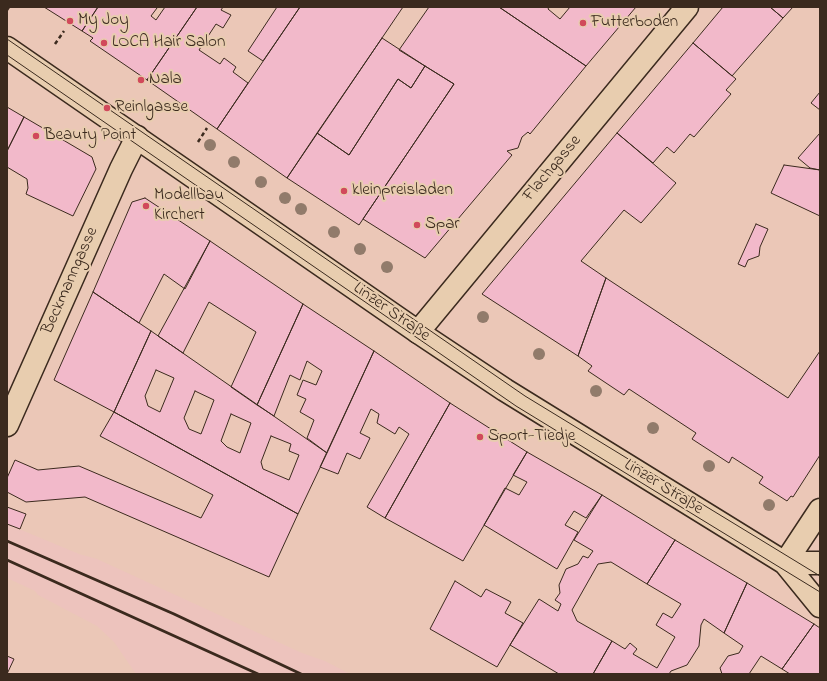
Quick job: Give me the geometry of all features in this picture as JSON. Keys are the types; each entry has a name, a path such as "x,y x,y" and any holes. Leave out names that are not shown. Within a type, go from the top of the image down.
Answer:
{"main road":[{"name":"Flachgasse","path":"418,332 687,7"},
{"name":"Linzer Straße","path":"7,48 138,137 418,332 505,390 785,563 820,606"},
{"name":"Beckmanngasse","path":"7,425 121,169 138,137"},
{"path":"785,563 820,510"},
{"path":"785,563 820,563"}],"path":[{"path":"55,44 64,31"},
{"path":"198,142 207,128"}],"shaded area":[{"path":"7,524 79,554 97,559 302,653 325,661 350,674 136,674 114,642 97,626 38,595 35,591 7,578"}],"building":[{"path":"44,7 98,7 82,31"},
{"path":"98,7 155,7 157,8 151,16 156,20 165,7 197,7 147,80 90,41 93,38 82,31"},
{"path":"197,7 223,7 221,10 231,15 223,28 216,24 199,50 220,64 224,58 236,67 233,72 248,83 217,129 147,80"},
{"path":"277,7 300,7 263,61 248,51"},
{"path":"300,7 403,7 287,178 217,129"},
{"path":"429,7 499,7 586,66 530,134 528,132 522,137 518,148 507,151 512,155 425,258 363,219 454,84 399,50"},
{"path":"499,7 549,7 548,9 560,19 570,7 636,7 586,66"},
{"path":"723,7 770,7 783,18 732,76 693,43"},
{"path":"770,7 793,7 783,18"},
{"path":"382,38 425,66 411,88 398,79 349,155 317,133"},
{"path":"693,43 736,79 726,90 731,94 694,137 690,134 674,153 667,147 653,163 617,133"},
{"path":"425,66 454,84 359,225 287,178 317,133 349,155 398,79 411,88"},
{"path":"820,92 820,110 811,103"},
{"path":"7,107 24,117 7,151"},
{"path":"24,117 92,157 96,169 73,216 26,194 28,188 27,179 7,167 7,151"},
{"path":"617,133 676,183 641,223 624,210 581,261 606,278 578,356 482,294"},
{"path":"820,133 820,170 810,168 798,158"},
{"path":"784,165 820,170 820,216 771,193"},
{"path":"145,198 210,241 185,289 164,274 139,323 93,292 132,202"},
{"path":"756,224 768,229 760,247 759,256 748,260 745,267 738,264"},
{"path":"210,241 303,304 257,405 231,387 256,332 209,302 183,353 158,336"},
{"path":"606,278 788,398 820,351 820,455 793,497 791,496 787,501 759,483 763,477 732,457 729,463 692,439 696,433 629,389 624,395 588,371 592,366 578,356"},
{"path":"93,292 151,331 114,412 54,380"},
{"path":"303,304 374,351 327,453 307,438 314,420 300,412 306,399 297,395 303,380 316,385 322,371 307,361 300,380 290,375 274,416 257,405"},
{"path":"151,331 327,453 298,514 114,412","holes":["156,370 174,378 160,412 148,406 145,396","195,391 214,400 201,434 189,429 184,418","231,414 251,423 240,453 227,447 221,441","271,436 291,444 289,451 299,455 289,480 263,469 261,462"]},
{"path":"374,351 450,403 385,518 367,507 409,434 399,427 395,434 377,423 379,414 371,409 360,433 370,438 360,459 347,453 338,474 320,467"},
{"path":"450,403 527,452 463,561 385,518"},
{"path":"114,412 298,514 269,577 85,497 26,502 7,492 7,478 15,460 38,470 79,466 201,518 213,495 100,436"},
{"path":"527,452 602,495 586,518 574,511 565,525 578,532 557,569 484,525 505,488 519,495 527,482 513,475"},
{"path":"602,495 675,540 647,584 611,562 598,564 572,610 577,621 612,641 593,674 559,674 510,645 539,599 558,611 561,604 555,600 560,593 559,585 566,569 578,564 583,556 588,558 593,551 574,540"},
{"path":"7,507 26,514 20,529 7,524"},
{"path":"675,540 747,583 724,633 704,619 701,625 699,646 687,665 671,671 669,674 593,674 612,641 625,649 630,643 637,649 633,654 657,668 675,637 656,625 663,613 672,618 681,604 647,584"},
{"path":"455,581 481,597 486,589 511,602 505,613 523,623 497,667 430,629"},
{"path":"747,583 814,624 782,669 761,656 749,674 722,674 720,668 728,656 739,653 743,646 724,633"},
{"path":"814,624 820,628 820,674 790,674 782,669"},
{"path":"7,656 14,659 7,674"}],"tram line":[{"path":"7,39 525,396 820,576"},
{"path":"7,55 516,406 820,592"}],"railway":[{"path":"7,541 174,614 301,674"},
{"path":"7,560 258,674"}],"place":[{"name":"My Joy","path":"70,21"},
{"name":"Futterboden","path":"583,23"},
{"name":"LOCA Hair Salon","path":"104,43"},
{"name":"Nala","path":"141,80"},
{"name":"Reinlgasse","path":"107,108"},
{"name":"Beauty Point","path":"36,136"},
{"name":"kleinpreisladen","path":"344,191"},
{"name":"Modellbau Kirchert","path":"146,206"},
{"name":"Spar","path":"417,225"},
{"name":"Sport-Tiedje","path":"480,437"}]}
